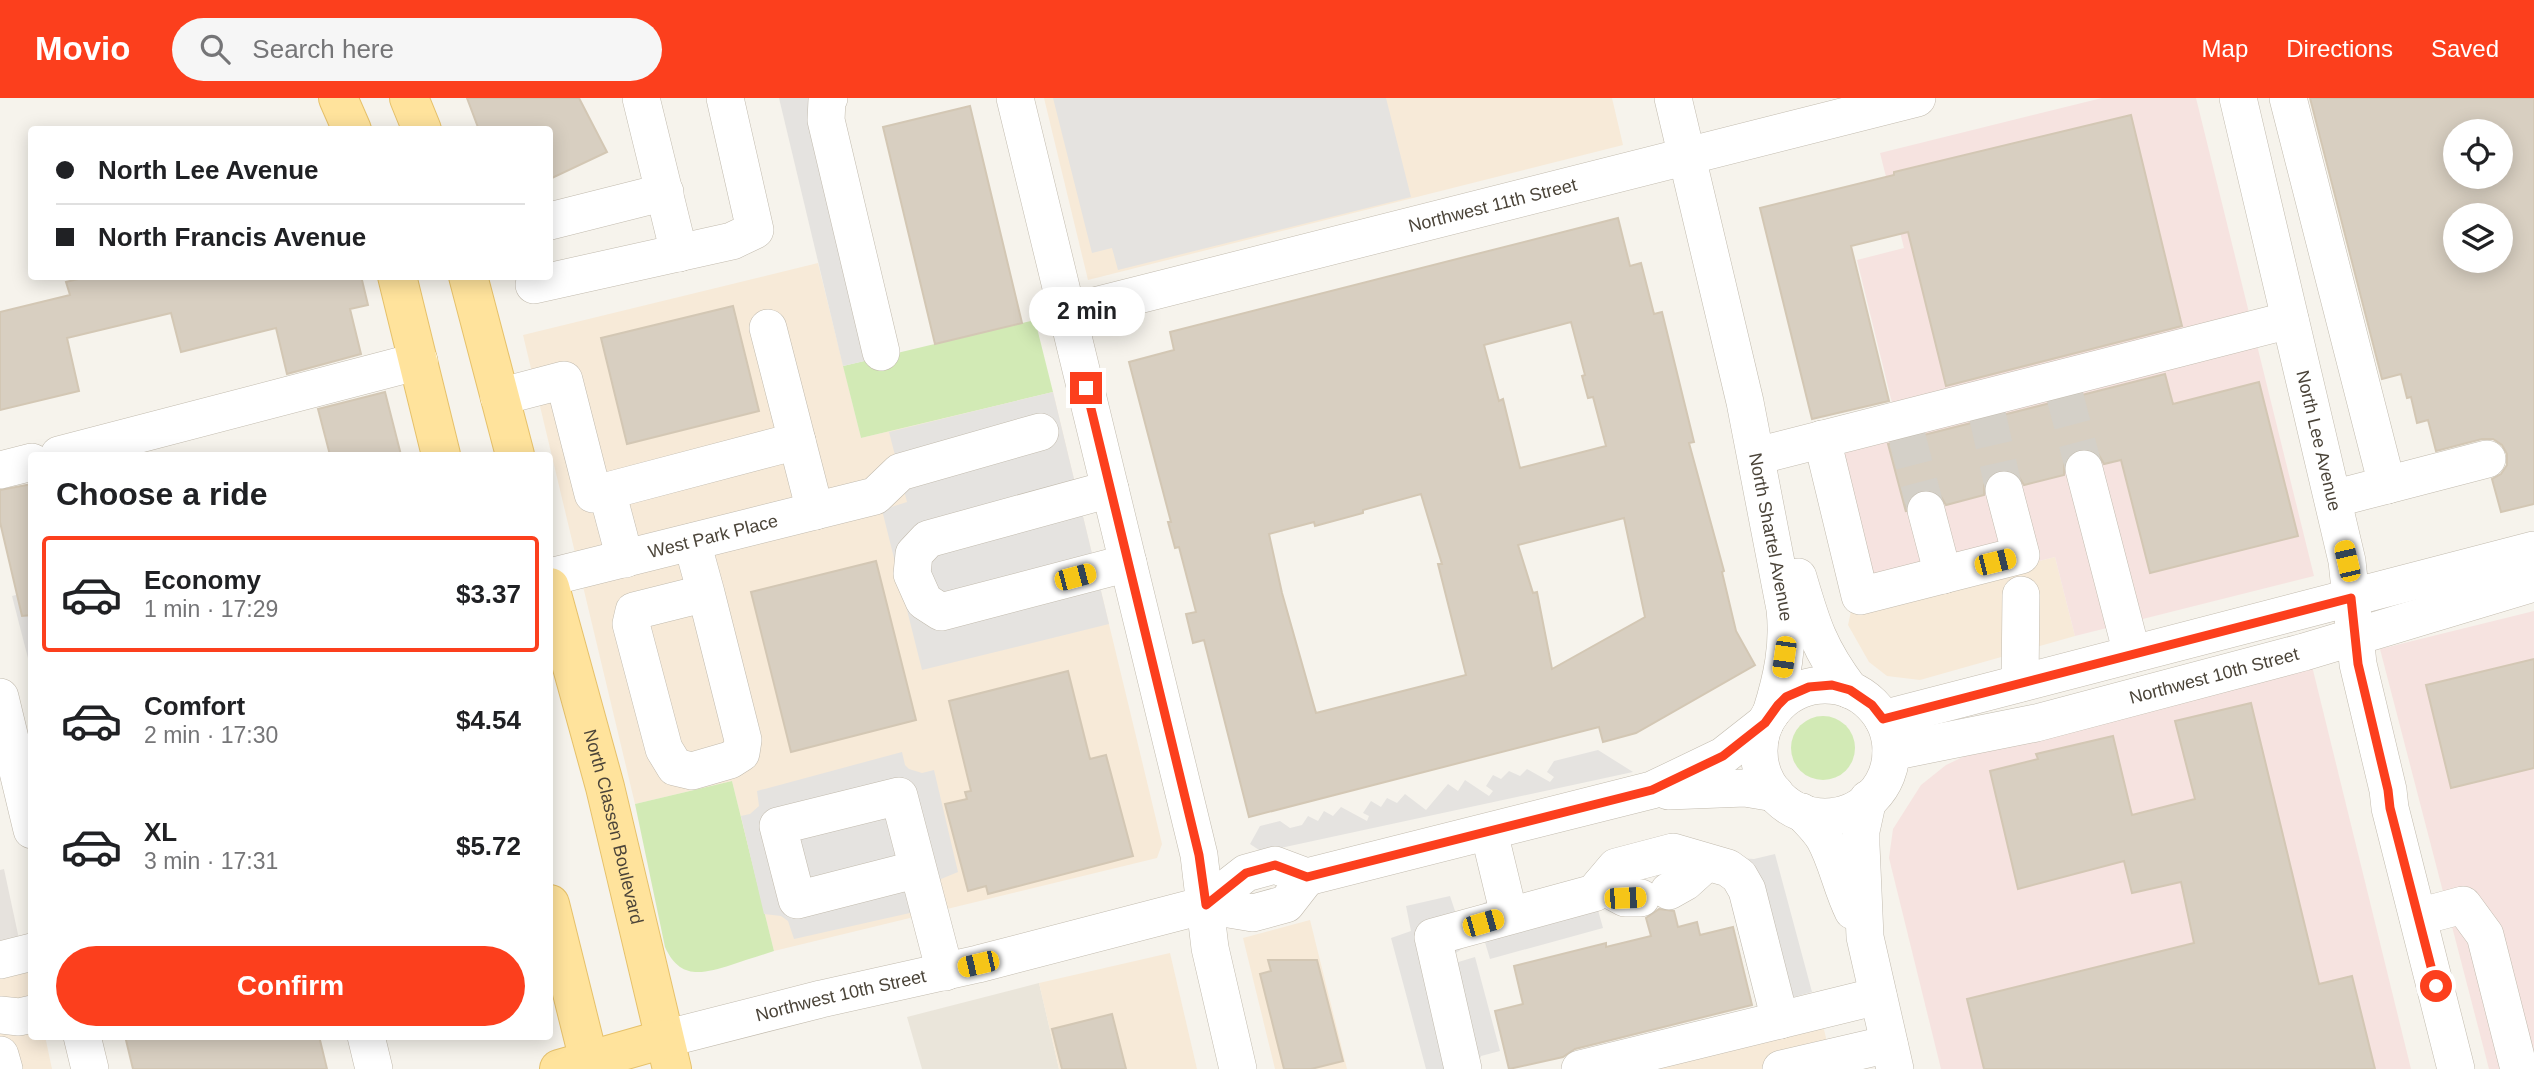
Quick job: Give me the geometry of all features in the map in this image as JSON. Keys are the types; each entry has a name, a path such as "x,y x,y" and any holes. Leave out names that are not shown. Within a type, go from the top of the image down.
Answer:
{"main road":[{"path":"338,98 350,126"},
{"path":"409,98 420,126"},
{"path":"398,280 440,452"},
{"path":"469,280 513,452"},
{"name":"North Classen Boulevard","path":"553,598 605,787 668,1054"},
{"path":"553,921 579,1067"},
{"name":"Northwest 10th Street","path":"579,1067 668,1054"}],"street":[{"path":"641,98 680,253"},
{"path":"534,285 732,241 755,230 725,98"},
{"path":"830,98 827,100 826,120 881,352"},
{"path":"1015,98 1199,855 1210,947 1238,1069"},
{"name":"North Shartel Avenue","path":"1673,98 1745,402 1787,634 1781,680 1768,718"},
{"name":"Northwest 11th Street","path":"1067,313 1917,98"},
{"path":"2288,98 2387,485"},
{"name":"North Lee Avenue","path":"2247,100 2290,320 2347,561 2358,664 2390,808 2456,1069"},
{"path":"553,220 665,192"},
{"path":"1761,455 1984,404 2290,320"},
{"path":"768,328 815,511"},
{"path":"70,452 419,361"},
{"path":"499,397 564,380 593,494 797,441"},
{"name":"North Shartel Avenue","path":"1745,402 1813,627 1829,662 1850,690"},
{"name":"West Park Place","path":"553,576 875,496 900,472 1040,432"},
{"path":"1822,439 1860,596 2021,555 2004,490"},
{"path":"2333,499 2487,459"},
{"path":"0,470 28,463"},
{"path":"2084,469 2132,654"},
{"path":"1110,489 928,539 914,554 912,573 924,601 941,612 1128,563"},
{"path":"607,491 625,559"},
{"path":"1926,510 1943,575"},
{"path":"692,541 706,593 743,740 741,753 730,760 692,771 675,767 664,749 631,624 634,611 706,593"},
{"path":"1887,735 2020,683 2534,550"},
{"name":"Northwest 10th Street","path":"1887,735 2036,723 2355,636 2534,583"},
{"path":"2020,683 2021,595"},
{"path":"1788,803 1817,816 1833,816 1855,809 1868,800 1884,778 1887,735 1872,705 1850,690 1832,685 1809,687 1786,697 1768,718 1760,737 1760,760 1766,780 1788,803 1822,836 1837,868 1844,894 1865,937"},
{"path":"8,703 28,809"},
{"name":"Northwest 10th Street","path":"668,1054 821,999 945,972 1206,905 1246,873 1275,865 1307,877 1652,790 1723,756 1768,718"},
{"name":"Northwest 10th Street","path":"1652,790 1745,788 1788,803"},
{"path":"1781,1069 1892,1056 1865,937 1861,831 1868,800"},
{"path":"1489,832 1509,915"},
{"path":"1463,1069 1433,937 1594,893 1616,867 1673,852 1728,868 1739,876 1747,890 1780,1020"},
{"path":"1601,885 1625,898 1655,894 1685,883 1706,863"},
{"path":"918,869 945,972"},
{"path":"2418,917 2463,905 2485,935 2519,1069"},
{"path":"0,960 28,953"},
{"path":"1580,1069 1878,996"},
{"path":"0,1015 28,1015"},
{"path":"83,1040 90,1069"},
{"path":"367,1040 374,1069"},
{"path":"0,1055 4,1069"}],"shaded area":[{"path":"779,98 838,98 900,353 843,366"},
{"path":"1044,98 1612,98 1623,145 1088,280"},
{"path":"1053,98 1386,98 1411,197 1118,270 1112,248 1092,253"},
{"path":"2102,98 2196,98 2314,576 2075,636 2055,557 1852,607 1807,425 1892,403 1857,260 1904,248 1880,153"},
{"path":"818,263 861,438 1053,392 1162,844 1157,858 774,951 732,781 635,804 523,335"},
{"path":"1053,392 1109,624 922,670 882,510 907,502 889,432"},
{"path":"2055,557 2075,636 1920,680 1887,676 1869,662 1848,625 1852,607"},
{"path":"28,592 28,658 12,596"},
{"path":"2534,611 2534,1069 2489,1069 2380,649"},
{"path":"2312,666 2411,1069 1941,1069 1889,858 1893,829 1921,785 1946,765 1982,748"},
{"path":"1598,750 1633,772 1262,852 1250,844 1260,826 1280,821 1290,828 1302,825 1308,816 1318,821 1324,811 1333,816 1341,807 1367,821 1369,816 1363,813 1371,801 1381,807 1387,798 1397,803 1405,794 1426,810 1448,784 1458,791 1465,780 1489,796 1493,791 1486,786 1493,775 1501,779 1509,771 1520,776 1527,769 1550,782 1554,777 1547,772 1554,761"},
{"path":"902,752 905,765 909,769 922,773 934,770 958,872 941,879 938,885 941,906 794,939 788,921 781,916 764,914 741,816 750,814 759,806 757,791"},
{"path":"1775,854 1812,992 1757,1007 1726,884 1737,858 1754,859"},
{"path":"4,869 19,939 0,942 0,870"},
{"path":"1589,878 1603,928 1490,959 1484,939 1475,939 1452,956 1455,963 1475,957 1500,1051 1481,1056 1481,1069 1426,1069 1391,938 1411,931 1406,906 1450,896 1456,914 1464,915 1487,901"},
{"path":"1310,920 1347,1069 1275,1069 1243,938"},
{"path":"1170,953 1197,1069 1059,1069 1039,983"},
{"path":"28,965 28,1040 46,1040 52,1069 0,1069 0,972"},
{"path":"1039,983 1059,1069 922,1069 907,1017"},
{"path":"1822,1022 1834,1069 1637,1069"}],"green space":[{"path":"1035,320 1053,392 861,438 843,366"},
{"path":"1823,716 1835,718 1846,725 1853,736 1853,760 1846,771 1835,778 1823,780 1811,778 1800,771 1793,760 1791,748 1793,736 1800,725 1811,718"},
{"path":"732,781 774,951 720,968 693,972 678,965 665,947 635,804"}],"building":[{"path":"467,98 579,98 607,152 553,178 553,126 478,126"},
{"path":"2310,98 2534,98 2534,504 2501,512 2492,479 2501,474 2507,465 2507,454 2502,445 2493,439 2482,439 2436,451 2428,420 2417,423 2411,397 2407,398 2401,374 2382,379"},
{"path":"970,106 1022,323 935,344 883,127"},
{"path":"2131,115 2182,326 1946,386 1908,232 1851,246 1889,401 1812,419 1760,208 1894,175 1894,172"},
{"path":"1618,218 1630,266 1641,263 1654,314 1662,312 1694,442 1689,443 1724,571 1722,572 1736,631 1755,665 1636,733 1603,742 1599,727 1249,817 1204,640 1193,643 1186,614 1196,612 1179,547 1175,548 1168,522 1171,522 1129,362 1174,350 1170,332","holes":["1571,322 1588,398 1593,397 1606,446 1520,468 1503,399 1499,401 1484,345","1421,494 1442,564 1438,564 1466,675 1316,713 1282,593 1269,534 1314,522 1315,526 1363,513 1363,510","1624,518 1645,617 1552,669 1537,592 1533,593 1518,545"]},
{"path":"362,280 368,305 350,309 361,354 287,374 276,328 181,352 171,313 67,338 79,391 0,410 0,312 70,295 66,282"},
{"path":"733,306 759,411 627,444 601,338"},
{"path":"2165,374 2173,404 2259,382 2298,536 2150,573 2121,460 2104,464 2099,455 2089,449 2078,449 2069,455 2064,464 2064,475 2024,485 2018,475 2009,470 1999,470 1989,476 1984,485 1984,495 1946,505 1940,495 1932,490 1920,490 1911,496 1906,504 1906,512 1888,444"},
{"path":"385,392 400,452 329,452 318,409"},
{"path":"28,485 28,615 22,616 0,522 0,490"},
{"path":"876,561 916,720 791,752 751,592"},
{"path":"2534,659 2534,768 2451,788 2426,685"},
{"path":"1068,671 1090,759 1106,755 1133,856 988,894 986,886 968,891 945,804 967,799 965,792 971,791 949,701"},
{"path":"2251,703 2319,984 2352,976 2375,1069 1984,1069 1967,999 2194,943 2181,882 2132,893 2124,861 2018,889 1990,771 2038,759 2036,754 2113,736 2132,815 2195,799 2175,721"},
{"path":"1659,909 1674,911 1678,927 1697,922 1700,935 1733,927 1752,1005 1575,1049 1563,1057 1509,1069 1495,1011 1523,1004 1514,966 1606,943 1606,947 1651,936 1646,918"},
{"path":"1268,960 1317,960 1343,1061 1311,1069 1284,1069 1260,974 1271,971"},
{"path":"1112,1014 1126,1069 1062,1069 1052,1029"},
{"path":"126,1040 320,1040 327,1069 133,1069"}],"tunnel":[{"path":"2063,389 2084,469"},
{"path":"1986,409 2004,490"},
{"path":"1905,429 1926,510"}],"route":[{"path":"1086,388 1199,855 1206,905 1246,873 1275,865 1307,877 1652,790 1723,756 1765,723 1786,697 1816,685 1842,687 1858,694 1872,705 1883,719 2351,598 2358,664 2390,808 2436,986"}]}
